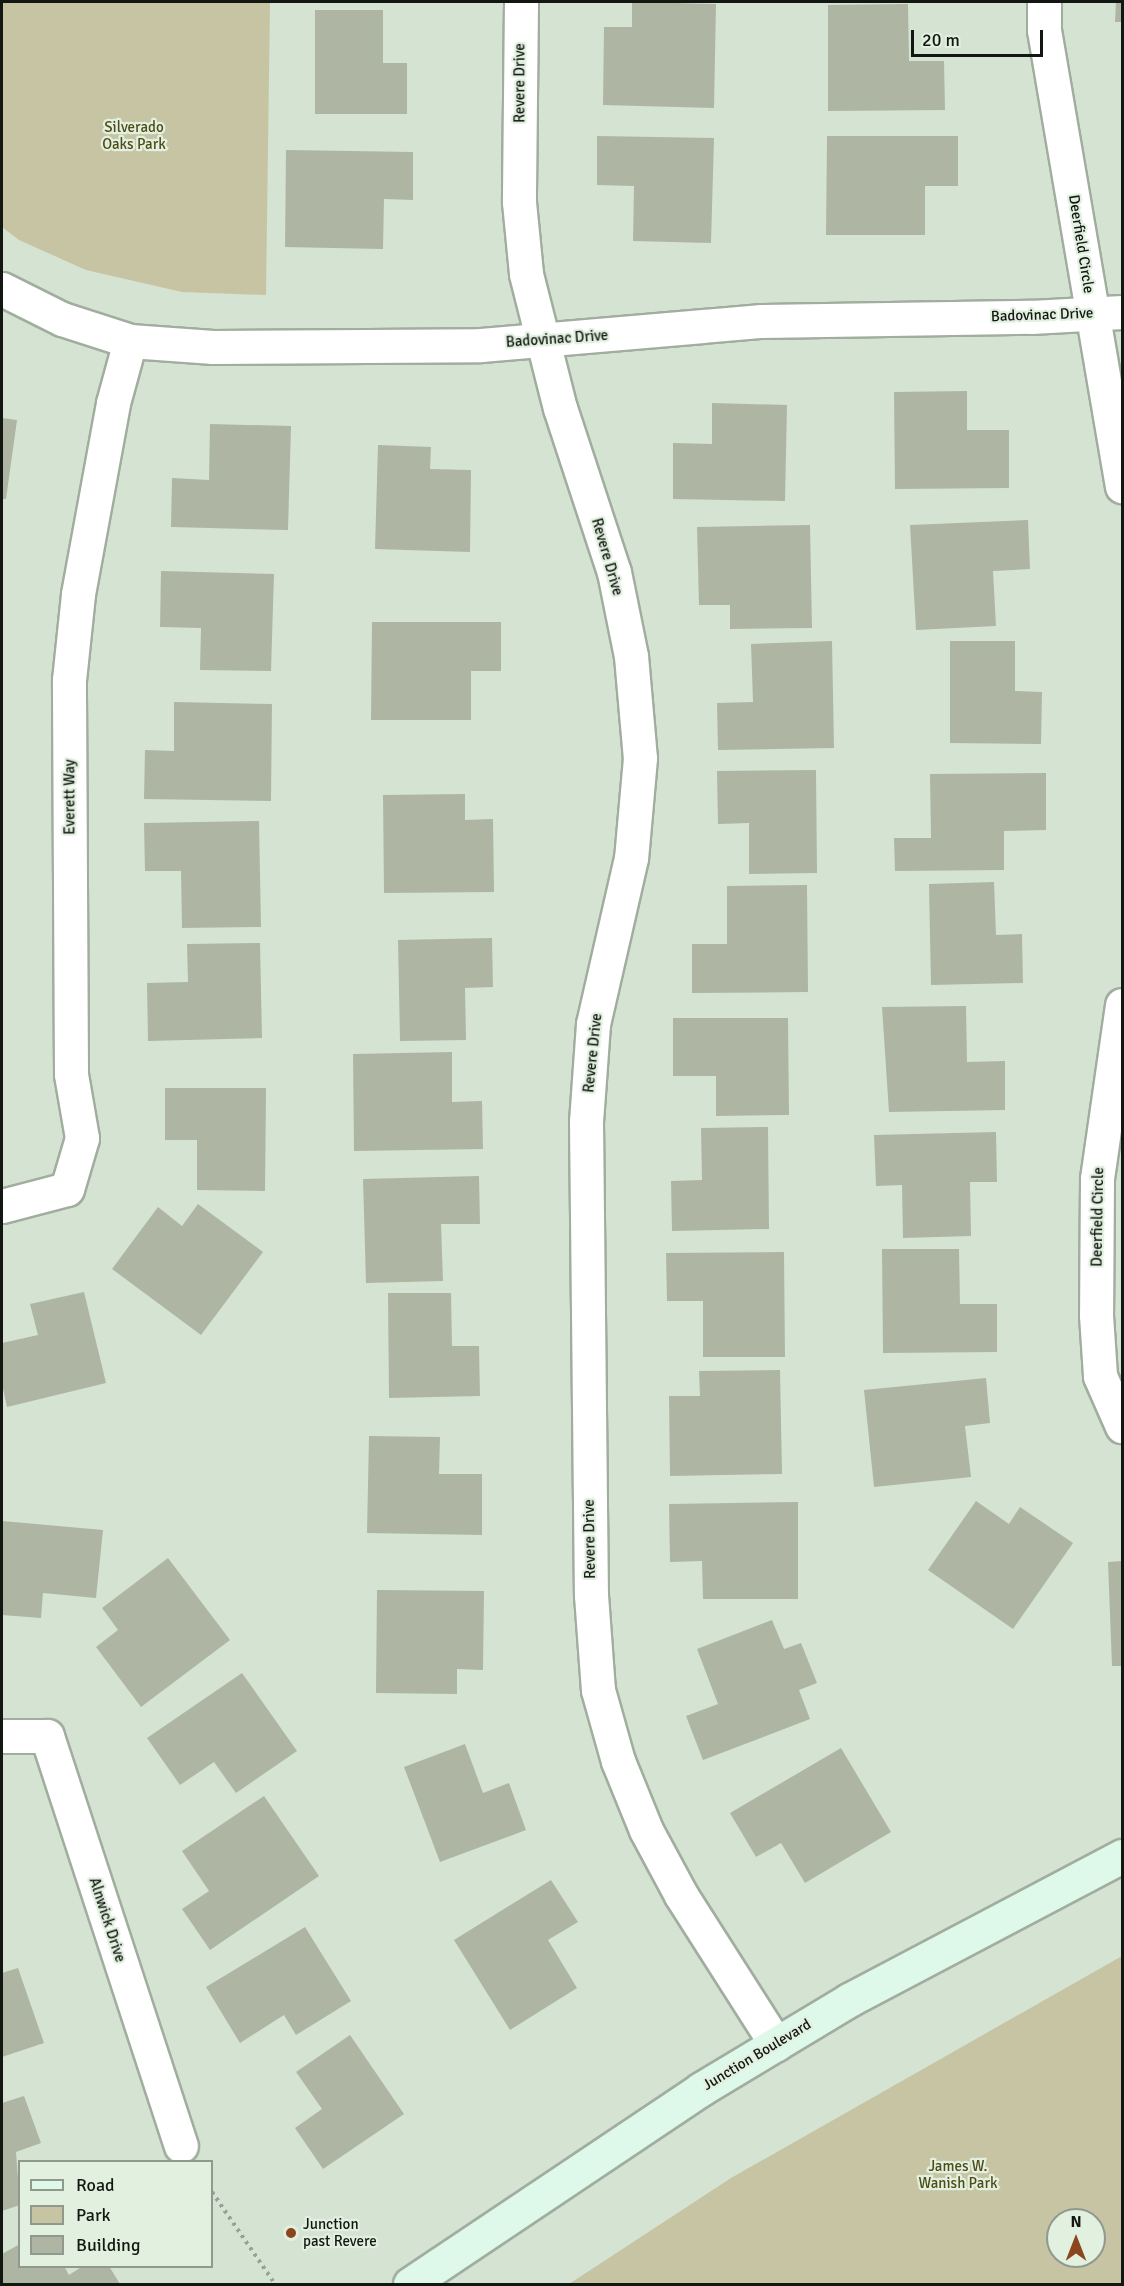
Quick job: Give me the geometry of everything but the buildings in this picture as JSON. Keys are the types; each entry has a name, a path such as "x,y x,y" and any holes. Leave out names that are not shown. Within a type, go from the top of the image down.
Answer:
{"main road":[{"name":"Junction Boulevard","path":"410,2284 702,2089 859,1994 1122,1856"}],"street":[{"name":"Revere Drive","path":"521,2 519,202 526,274 542,341 614,572 631,656 640,758 631,858 593,1024 586,1121 591,1595 598,1690 618,1761 646,1830 681,1895 776,2044"},
{"name":"Deerfield Circle","path":"1044,2 1044,30 1107,313 1122,486"},
{"name":"Badovinac Drive","path":"2,289 62,319 130,341 213,347 481,345 762,321 1107,313"},
{"name":"Everett Way","path":"2,1206 67,1189 82,1138 71,1074 69,680 78,594 113,403 130,341"},
{"name":"Deerfield Circle","path":"1122,1005 1097,1179 1096,1304 1100,1376 1122,1426"},
{"name":"Alnwick Drive","path":"2,1736 47,1736 181,2146"}],"path":[{"path":"213,2193 275,2284"}],"green space":[{"name":"Silverado Oaks Park","path":"2,2 270,2 266,295 182,292 86,270 19,240 2,227"},
{"name":"James W. Wanish Park","path":"1122,1956 1122,2284 569,2284 731,2178"}],"place":[{"name":"Junction past Revere","path":"291,2233"}]}
